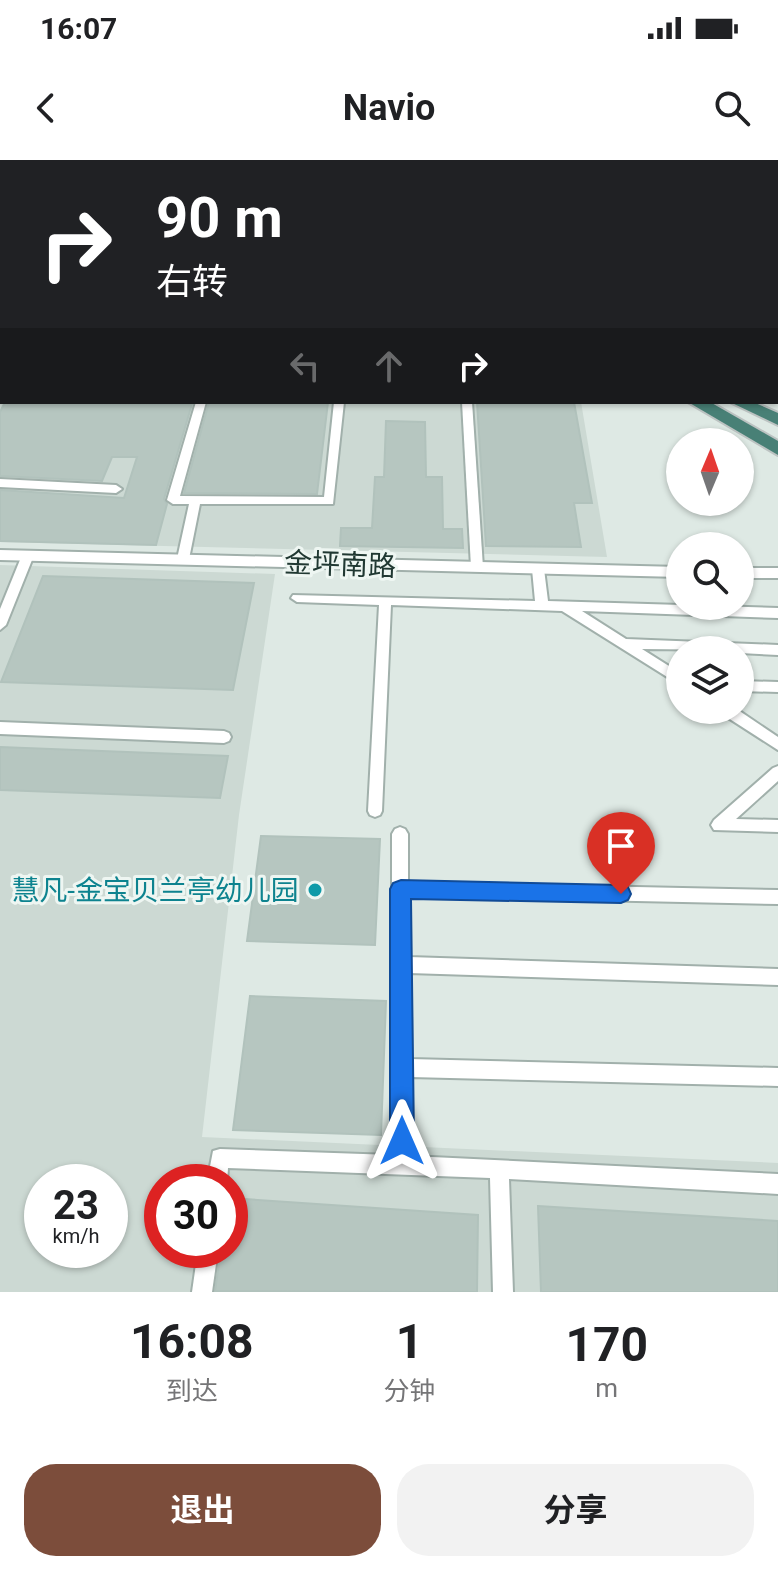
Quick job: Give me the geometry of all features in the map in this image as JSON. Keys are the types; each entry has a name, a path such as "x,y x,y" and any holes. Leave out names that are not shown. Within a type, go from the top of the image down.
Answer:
{"highway":[{"path":"700,404 778,449"},
{"path":"720,404 778,438"},
{"path":"743,404 778,420"}],"street":[{"path":"200,404 173,500 329,501 339,404"},
{"path":"467,404 477,567"},
{"path":"0,483 116,489"},
{"path":"183,559 195,501"},
{"name":"金坪南路","path":"0,555 666,572"},
{"path":"0,625 28,555"},
{"path":"538,569 542,606"},
{"path":"754,573 778,573"},
{"path":"297,598 778,613"},
{"path":"375,811 385,601"},
{"path":"565,607 666,671"},
{"path":"625,644 778,650"},
{"path":"754,686 778,687"},
{"path":"749,724 778,744"},
{"path":"754,727 778,728"},
{"path":"0,728 224,737"},
{"path":"777,773 719,825 778,826"},
{"path":"400,834 402,1165"},
{"path":"401,889 778,897"},
{"path":"401,965 778,977"},
{"path":"402,1068 778,1077"},
{"path":"219,1164 220,1158 778,1184"},
{"path":"499,1169 503,1292"},
{"path":"202,1292 205,1268"}],"shaded area":[{"path":"0,404 581,404 607,557 0,542"},
{"path":"0,565 275,574 239,815 202,1137 778,1163 778,1292 0,1292"}],"building":[{"path":"4,404 192,404 164,499 167,504 156,545 0,541 0,490 124,498 137,457 112,457 102,481 0,476 0,412"},
{"path":"208,404 328,404 317,494 184,493"},
{"path":"477,404 574,404 592,503 574,503 581,547 486,546"},
{"path":"386,421 425,422 426,477 442,477 443,529 462,529 463,548 340,546 341,528 372,528 375,477 384,477"},
{"path":"43,576 254,583 233,690 1,682"},
{"path":"0,747 228,756 220,798 0,790"},
{"name":"慧凡-金宝贝兰亭幼儿园","path":"261,836 380,839 375,945 247,941"},
{"path":"250,996 386,1001 381,1135 233,1130"},
{"path":"248,1199 478,1215 477,1292 215,1291 218,1268 248,1268"},
{"path":"538,1206 778,1221 778,1292 541,1292"}],"place":[{"name":"慧凡-金宝贝兰亭幼儿园","path":"315,890"}],"route":[{"path":"402,1141 401,889 621,894"}]}
